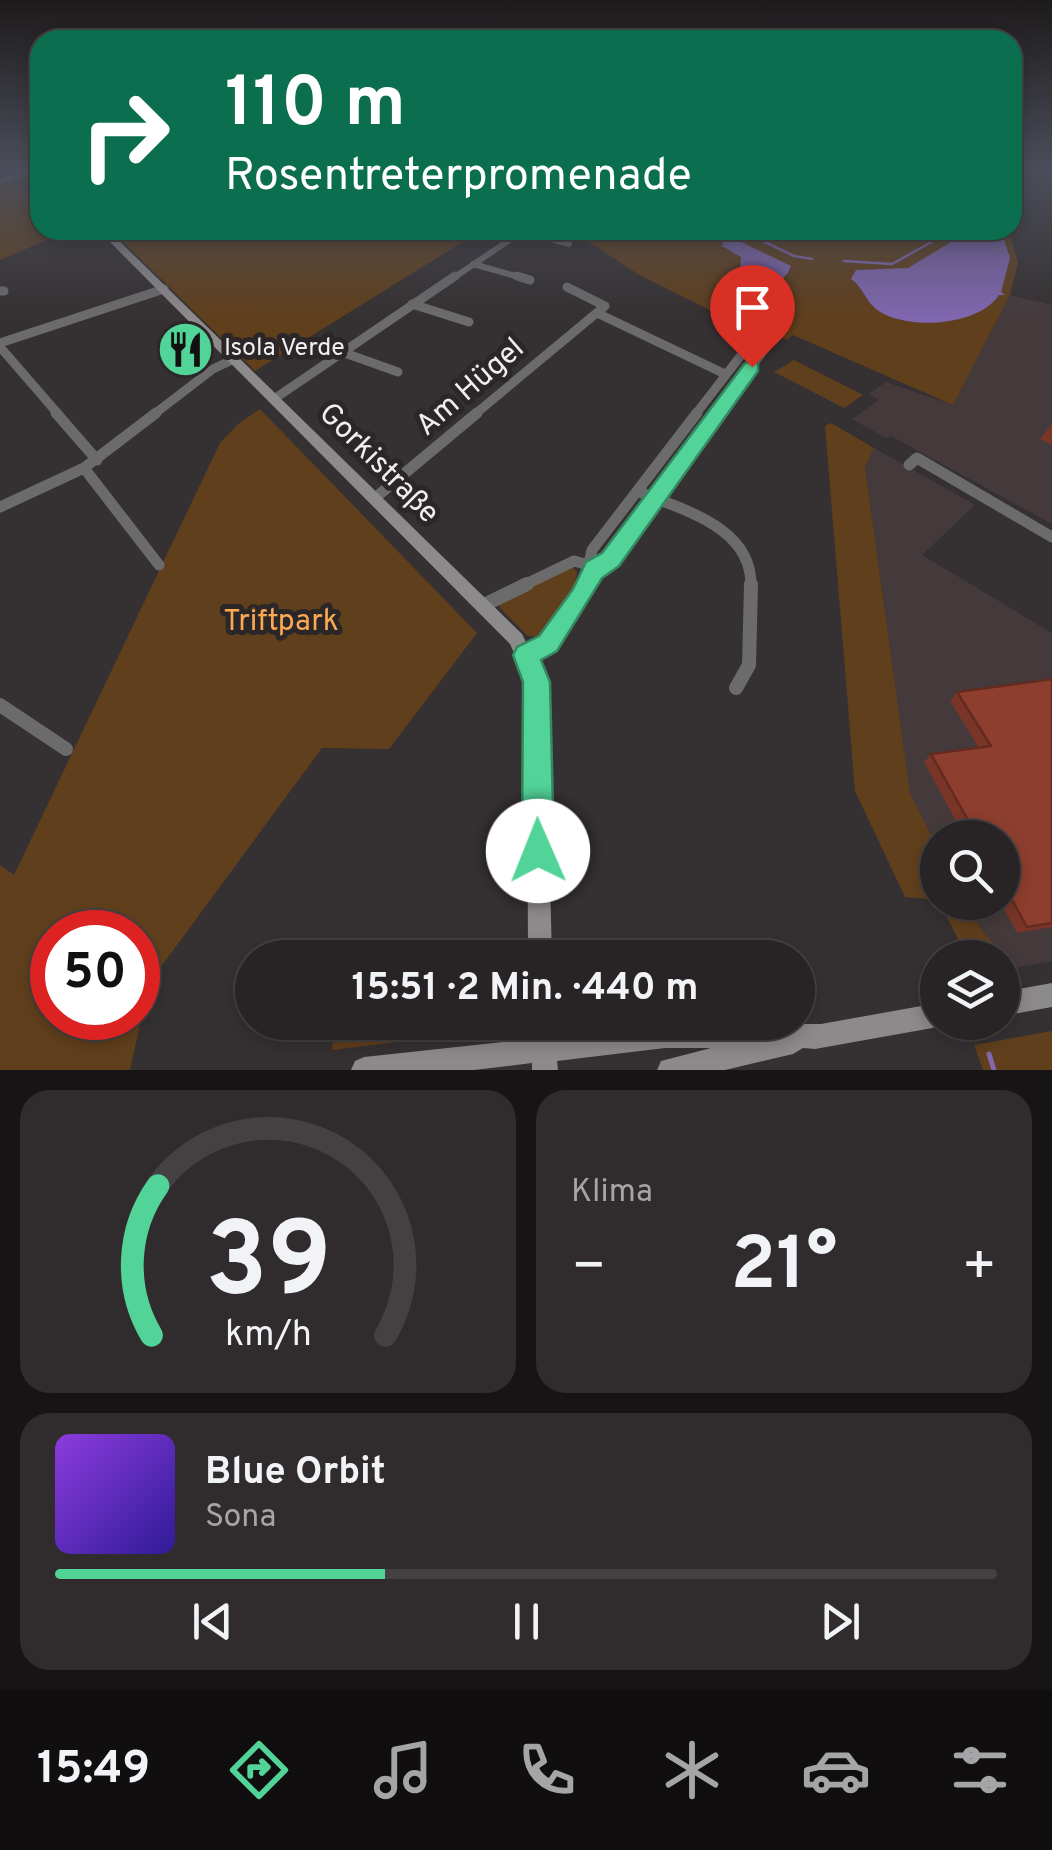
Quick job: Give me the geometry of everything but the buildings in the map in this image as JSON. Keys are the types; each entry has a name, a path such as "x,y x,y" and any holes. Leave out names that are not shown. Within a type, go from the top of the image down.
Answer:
{"main road":[{"name":"Gorkistraße","path":"113,240 375,498 526,655"},
{"path":"526,655 536,682 540,940"},
{"path":"1020,1000 1052,994"},
{"path":"670,1070 920,1018"},
{"path":"364,1070 541,1063 666,1036 821,1036"}],"street":[{"path":"274,398 509,240"},
{"path":"555,240 568,244"},
{"path":"472,264 530,280"},
{"path":"567,288 605,306 597,313 737,387"},
{"path":"97,460 0,346 164,289"},
{"path":"412,304 469,322"},
{"name":"Am Hügel","path":"375,498 597,313"},
{"path":"482,606 574,561 592,566 602,570 778,331 766,323 723,378 592,550 592,566 583,594 548,644 526,655"},
{"path":"342,352 398,372"},
{"path":"0,507 97,460 213,369 234,359"},
{"path":"910,465 917,458 1052,537"},
{"path":"84,468 158,564"},
{"path":"637,491 713,524 735,541 748,559 749,665 736,688"},
{"path":"0,704 66,749"}],"shaded area":[{"path":"720,240 737,240 791,266 780,280 764,287 740,269 741,257"},
{"path":"954,240 1004,240 1010,258 1001,292 1005,295 999,295 975,314 940,322 904,321 888,316 869,302 851,279 856,270 908,268"},
{"path":"1010,295 1052,305 1052,524 891,436 886,438 852,419 879,400 869,394 886,382 953,405"},
{"path":"874,448 975,505 922,555 1052,633 1052,961 1020,967 1020,940 991,940 976,920 1020,920 1020,820 923,820 910,794 865,466"}],"green space":[{"path":"0,219 30,219 30,240 47,240 0,260"},
{"path":"121,240 466,240 255,371"},
{"path":"585,240 1012,240 1018,263 1010,295 953,405 793,335 787,340 757,325 752,331 641,276"},
{"path":"794,360 863,395 844,408 774,372"},
{"name":"Triftpark","path":"260,409 477,633 389,749 322,748 160,968 160,910 30,910 30,1040 137,1040 130,1070 0,1070 0,865 14,875 220,443"},
{"path":"831,423 874,448 865,467 910,793 924,820 920,820 920,898 905,897 855,791 825,426"},
{"path":"572,566 577,572 573,593 540,636 528,636 500,608 499,603"},
{"path":"948,920 976,920 991,940 958,940"},
{"path":"1052,1031 1052,1070 983,1070 974,1045 1020,1040 1020,1037"},
{"path":"333,1040 414,1040 332,1050"}],"waterway":[{"path":"761,240 794,256 812,259"},
{"path":"844,261 892,264 935,240"},
{"path":"989,1054 994,1070"}],"place":[{"name":"Isola Verde","path":"185,349"}],"route":[{"path":"538,851 536,682 526,655 548,644 583,594 595,568 602,570 610,560 752,367"}]}
